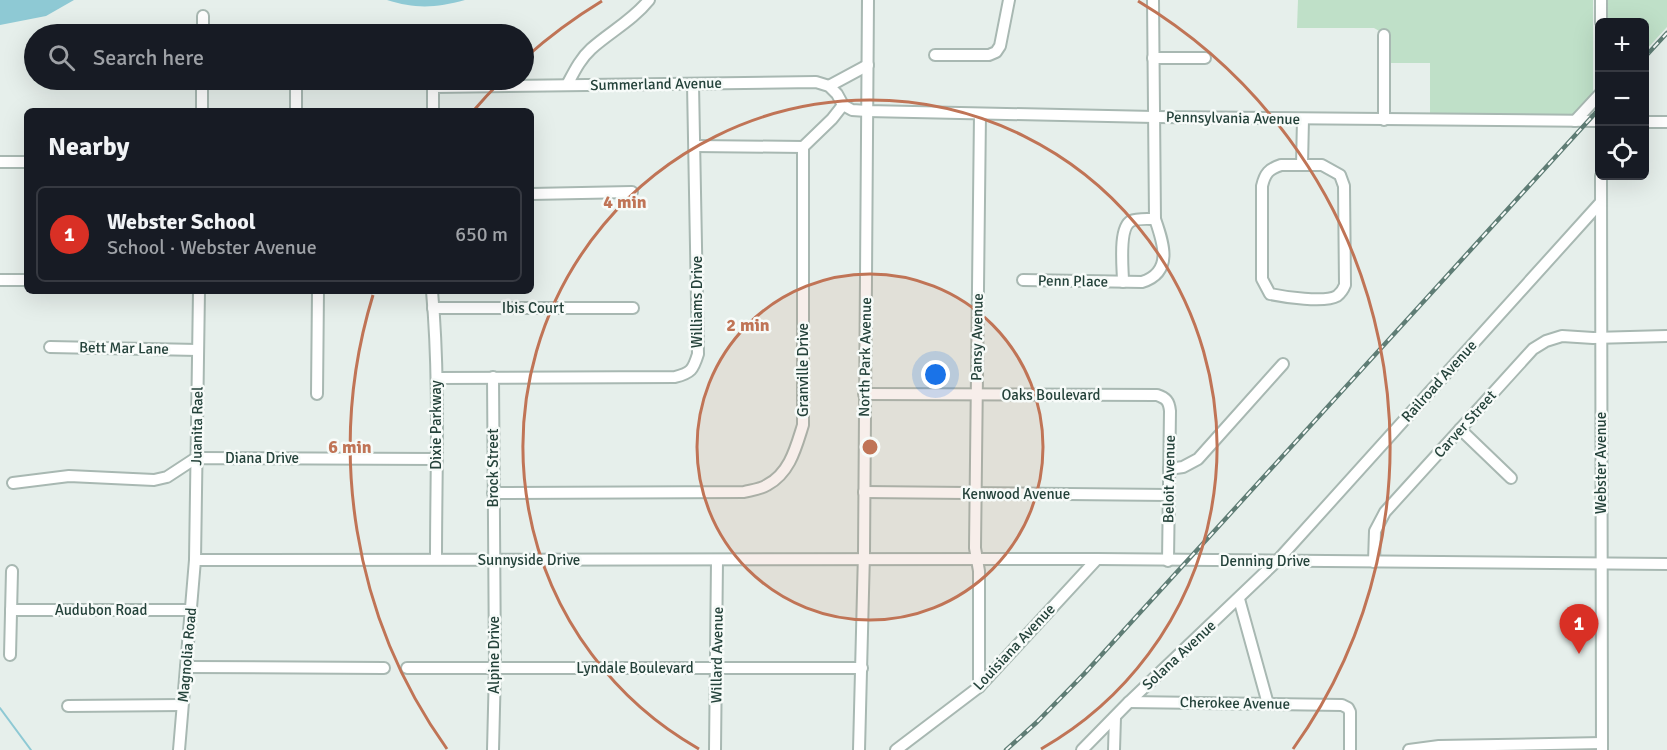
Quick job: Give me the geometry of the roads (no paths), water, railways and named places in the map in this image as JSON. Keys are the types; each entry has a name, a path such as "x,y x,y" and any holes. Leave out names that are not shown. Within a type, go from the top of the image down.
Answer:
{"street":[{"path":"567,85 576,67 590,50 639,12 649,0"},
{"name":"North Park Avenue","path":"858,750 862,668 868,0"},
{"path":"935,55 989,55 996,52 1000,46 1009,0"},
{"path":"1153,0 1154,117"},
{"path":"1601,0 1601,18"},
{"path":"203,16 203,24"},
{"path":"1384,35 1384,120"},
{"path":"1153,58 1205,58"},
{"path":"867,111 852,111 843,105 829,86 868,65"},
{"name":"Summerland Avenue","path":"534,85 816,82 829,86"},
{"name":"Williams Drive","path":"437,378 675,377 685,375 693,368 698,354 693,84"},
{"path":"202,90 202,108"},
{"path":"296,90 296,108"},
{"name":"Summerland Avenue","path":"433,90 433,108"},
{"path":"1575,121 1595,98"},
{"path":"695,146 803,147 843,105"},
{"name":"Pennsylvania Avenue","path":"867,111 1154,117 1595,121"},
{"name":"Pansy Avenue","path":"979,687 979,571 975,548 975,493 980,114"},
{"name":"Penn Place","path":"1023,280 1142,282 1152,279 1160,270 1164,258 1163,242 1155,219 1154,117"},
{"path":"1302,165 1303,119"},
{"path":"1649,122 1667,122"},
{"name":"Granville Drive","path":"493,493 744,492 767,485 783,474 795,451 803,425 803,147"},
{"path":"0,162 24,162"},
{"path":"1281,165 1302,165 1322,165 1331,169 1340,175 1344,186 1345,285 1343,291 1335,297 1326,299 1270,294 1262,279 1262,186 1265,175 1271,169 1281,165"},
{"name":"Webster Avenue","path":"1601,180 1602,747"},
{"path":"534,194 632,192"},
{"name":"Railroad Avenue","path":"1277,561 1601,201"},
{"name":"Penn Place","path":"1123,282 1123,234 1126,226 1131,221 1155,219"},
{"path":"0,280 24,280"},
{"name":"Juanita Rael","path":"195,560 199,294"},
{"path":"317,394 318,294"},
{"name":"Dixie Parkway","path":"432,294 437,378 436,559"},
{"name":"Ibis Court","path":"434,308 633,308"},
{"name":"Carver Street","path":"1374,562 1375,531 1385,512 1533,349 1546,341 1562,336 1667,336"},
{"name":"Bett Mar Lane","path":"50,347 198,350"},
{"path":"1169,469 1183,467 1198,459 1283,364"},
{"name":"Brock Street","path":"493,377 494,559"},
{"name":"Oaks Boulevard","path":"864,394 1157,395 1165,398"},
{"name":"Beloit Avenue","path":"1165,398 1170,404 1168,561"},
{"path":"1460,429 1511,478"},
{"path":"13,483 69,476 154,480 167,477 196,458"},
{"name":"Diana Drive","path":"196,458 436,459"},
{"name":"Kenwood Avenue","path":"864,492 1168,495"},
{"name":"Alpine Drive","path":"493,750 494,559"},
{"name":"Denning Drive","path":"863,559 1667,564"},
{"name":"Sunnyside Drive","path":"195,560 863,559"},
{"name":"Louisiana Avenue","path":"896,750 979,687 1097,559"},
{"name":"Magnolia Road","path":"179,750 195,560"},
{"name":"Willard Avenue","path":"716,750 717,560"},
{"name":"Solana Avenue","path":"1082,750 1277,561"},
{"path":"10,656 12,571"},
{"path":"1239,599 1268,704"},
{"name":"Audubon Road","path":"11,610 191,610"},
{"path":"186,668 384,668"},
{"name":"Lyndale Boulevard","path":"407,668 862,668"},
{"name":"Cherokee Avenue","path":"1129,702 1342,705 1350,712 1350,750"},
{"path":"68,706 182,705"},
{"path":"1114,750 1115,717"},
{"path":"1409,750 1425,746 1602,747"}],"water":[{"path":"0,0 74,0 46,16 0,25"},
{"path":"387,0 465,0 445,5 426,6 407,5"}],"waterway":[{"path":"0,708 31,750"}],"railway":[{"path":"1649,53 1667,33"},
{"path":"1006,750 1084,674 1595,113"}],"place":[{"name":"Webster School","path":"1579,654"}]}
